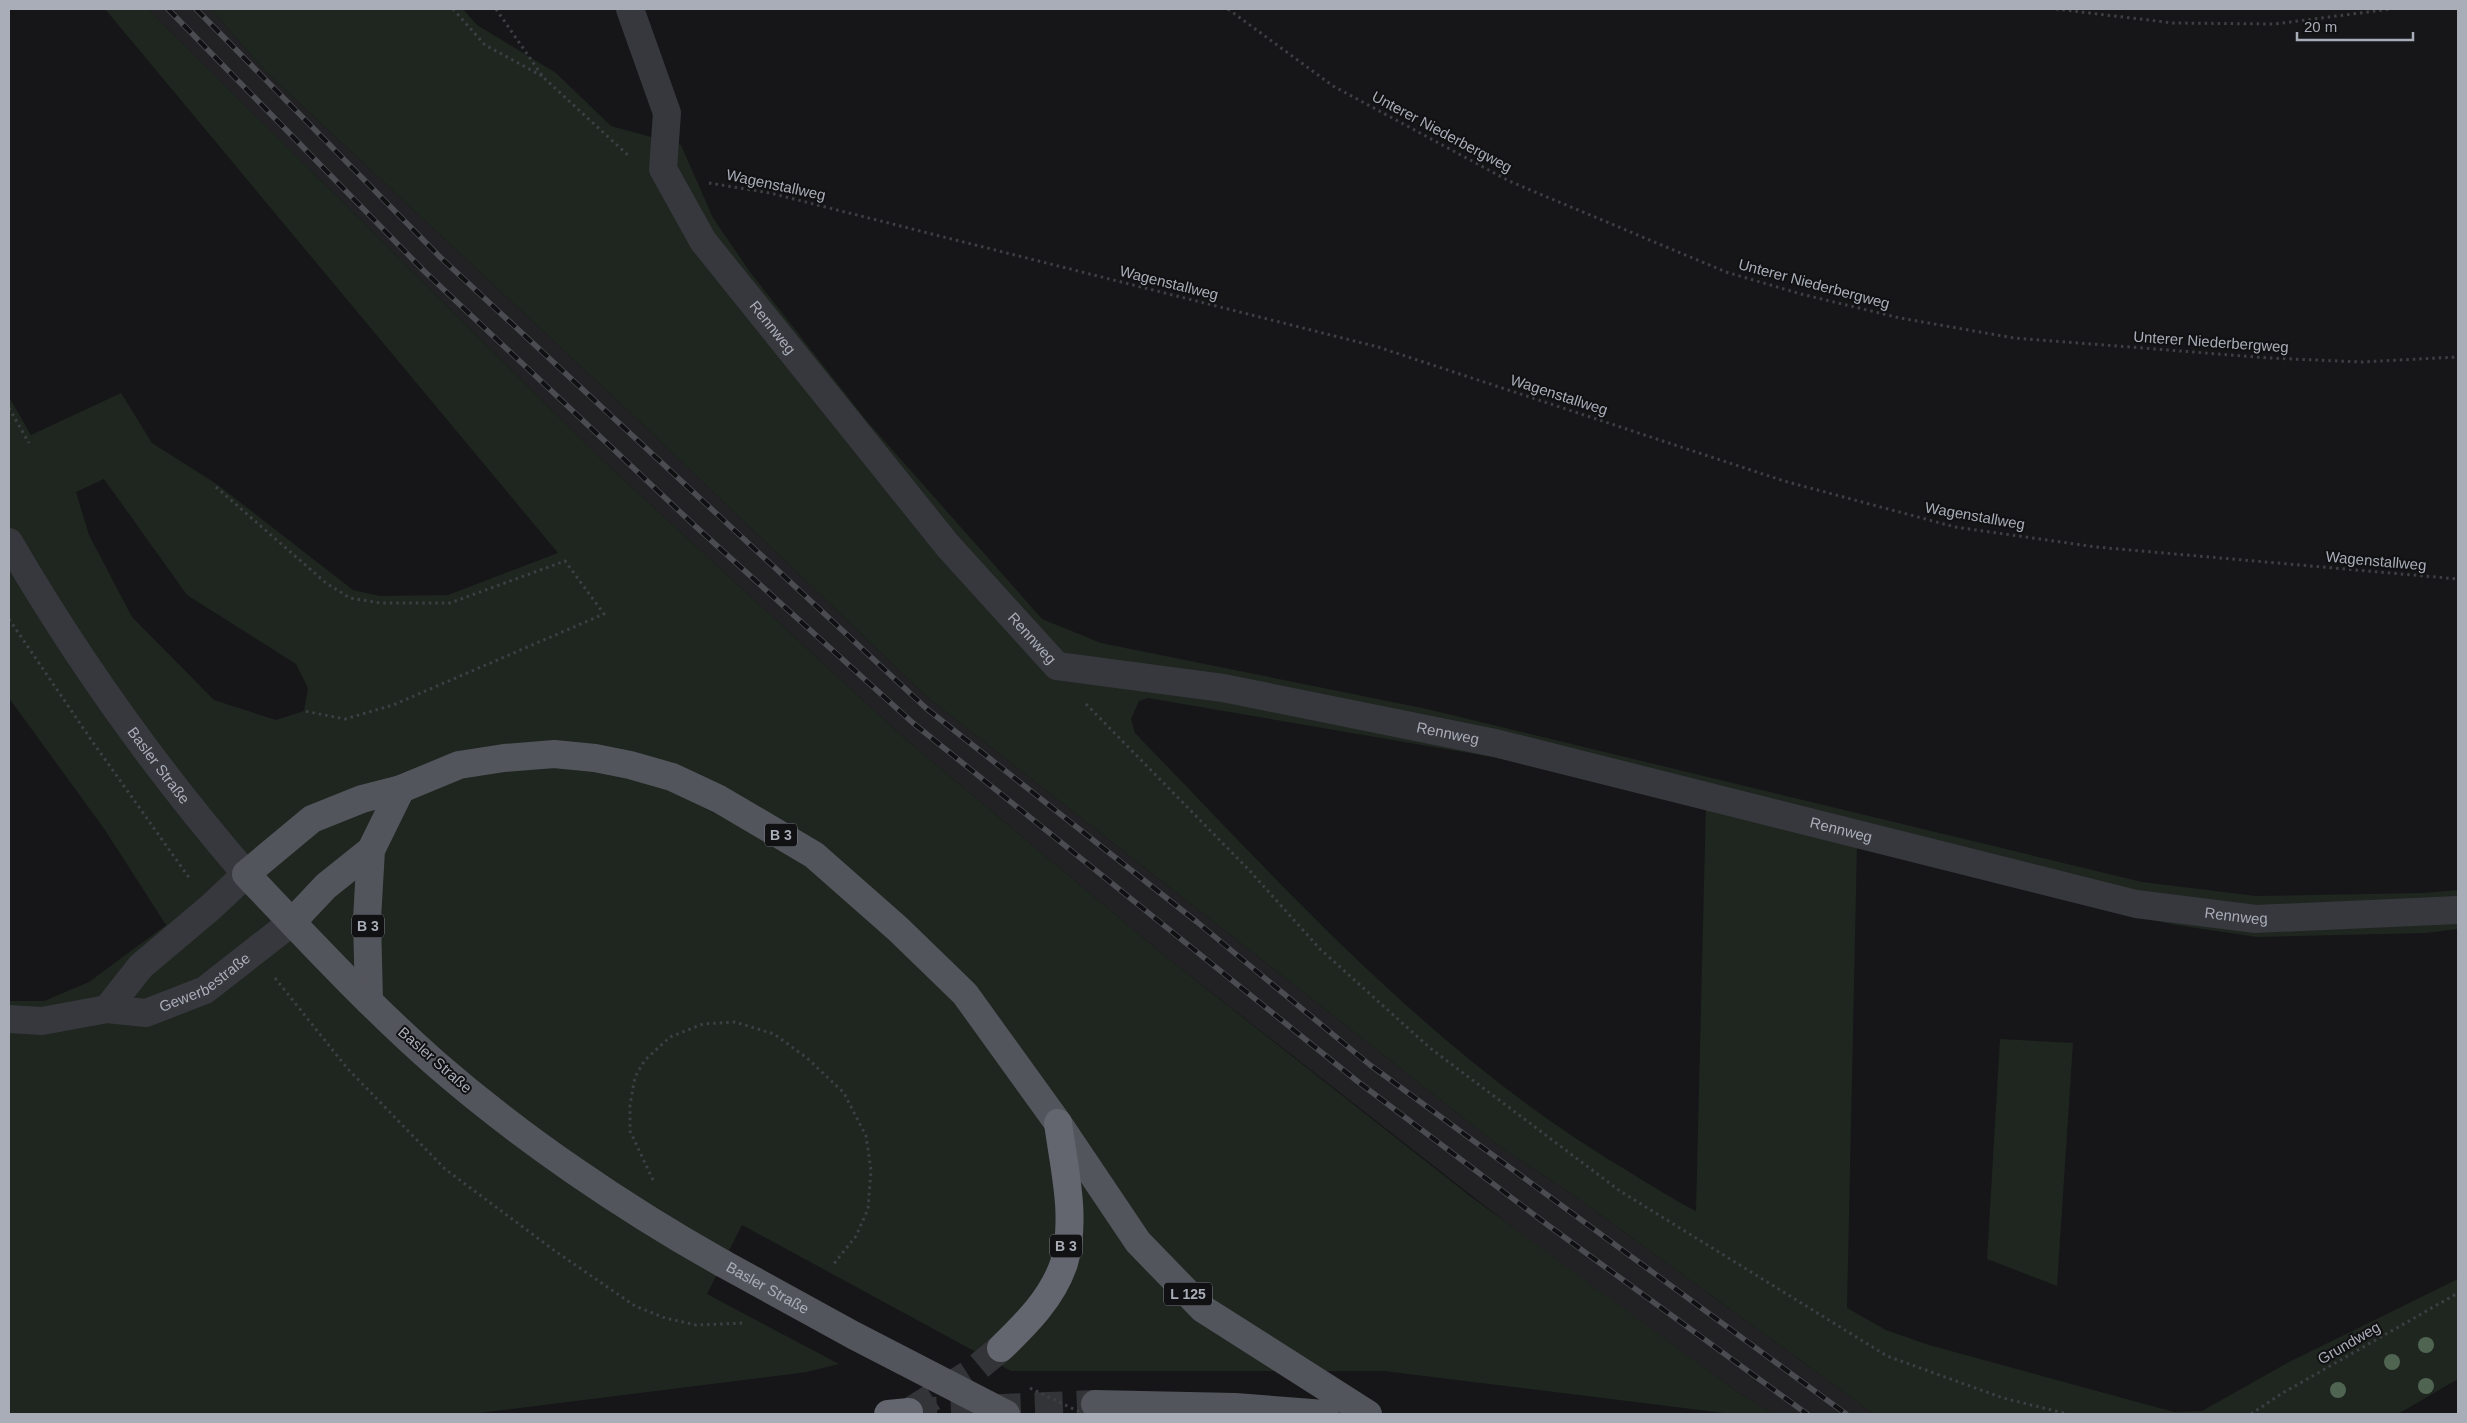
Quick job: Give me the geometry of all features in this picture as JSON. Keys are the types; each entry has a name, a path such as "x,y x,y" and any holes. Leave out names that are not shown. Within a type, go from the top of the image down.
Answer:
{"highway":[{"name":"B 3","path":"1001,1348 1025,1326 1051,1292 1064,1263 1070,1226 1058,1123"}],"main road":[{"name":"B 3","path":"369,1001 367,919 371,850 401,789 459,765 504,758 554,754 595,758 630,765 672,777 719,799 814,855 898,929 965,994 1058,1123"},
{"path":"246,874 312,819 362,799 401,789"},
{"path":"292,922 326,886 371,850"},
{"name":"Basler Straße","path":"246,874 325,959 437,1064 578,1172 684,1241 722,1263 853,1335 1006,1414"},
{"name":"L 125","path":"1058,1123 1138,1242 1203,1309 1263,1350 1368,1414"},
{"path":"1095,1404 1235,1407 1325,1414"}],"street":[{"path":"630,9 667,113 663,169"},
{"name":"Rennweg","path":"663,169 709,248 948,546 1056,666 1223,688 1495,743 2136,904 2256,920 2458,910"},
{"name":"Basler Straße","path":"9,542 58,623 118,710 217,840 246,874"},
{"path":"107,1009 141,966 211,907 246,874"},
{"name":"Gewerbestraße","path":"9,1018 42,1021 107,1009 146,1013 205,990 292,922"}],"path":[{"path":"453,9 485,45 543,77"},
{"path":"496,9 543,77"},
{"name":"Unterer Niederbergweg","path":"1228,9 1333,86 1509,181 1726,272 1801,294 1900,318 2014,338 2270,358 2361,362 2458,357"},
{"path":"2056,9 2173,23 2275,24 2391,9"},
{"name":"Wagenstallweg","path":"543,77 633,160 708,182 770,193 1378,347 1784,481 1955,528 2096,547 2458,579"},
{"path":"9,408 29,444"},
{"path":"216,487 326,583 350,598 380,603 450,603 565,561 604,614 393,704 345,719 304,711"},
{"path":"9,619 92,741 211,907"},
{"path":"1090,710 1250,870 1327,956 1430,1048 1620,1192 1887,1356 2003,1398 2068,1414"},
{"path":"254,953 353,1074 445,1168 508,1216 635,1306 665,1318 696,1325 746,1323"},
{"path":"653,1181 630,1131 630,1105 634,1077 644,1060 670,1037 703,1024 735,1022 774,1034 807,1058 844,1093 866,1136 871,1170 868,1209 856,1236 833,1265"},
{"name":"Grundweg","path":"2251,1414 2280,1394 2458,1293"}],"shaded area":[{"path":"105,9 148,9 598,456 903,737 1170,960 1470,1196 1739,1393 1774,1414 1732,1414 1384,1371 1011,1371 742,1225 707,1294 839,1364 807,1372 471,1414 9,1414 9,1001 44,1001 89,982 166,925 105,830 9,698 9,397 31,435 121,393 152,443 218,485 353,590 380,596 448,595 558,553","holes":["104,479 187,595 296,664 308,688 304,711 276,720 214,700 132,617 89,535 76,492"]},
{"path":"148,9 211,9 265,71 637,419 927,697 1503,1149 1572,1194 1874,1414 1774,1414 1739,1393 1535,1245 1170,960 903,737 598,456"},
{"path":"211,9 463,9 477,25 556,73 611,126 681,145 713,218 750,272 866,420 1042,619 1101,643 1427,709 2142,882 2256,896 2423,893 2458,890 2458,929 2426,933 2257,937 2176,925 2133,916 1857,845 1847,1308 1886,1330 1929,1345 2174,1412 2202,1411 2289,1362 2458,1279 2458,1379 2398,1414 1874,1414 1572,1194 1503,1149 927,697 637,419 265,71","holes":["1148,698 1492,757 1706,803 1696,1211 1655,1188 1561,1128 1494,1079 1430,1026 1368,970 1250,853 1135,733 1131,719 1139,701"]},
{"path":"2000,1039 2073,1043 2057,1286 1987,1259"}],"tunnel":[{"path":"909,1412 972,1372 1001,1348"},
{"path":"909,1412 1095,1404"}],"railway":[{"path":"168,9 424,271 694,525 913,723 1357,1081 1549,1226 1807,1414"},
{"path":"196,9 440,257 927,709 1197,922 1370,1065 1846,1414"}]}
